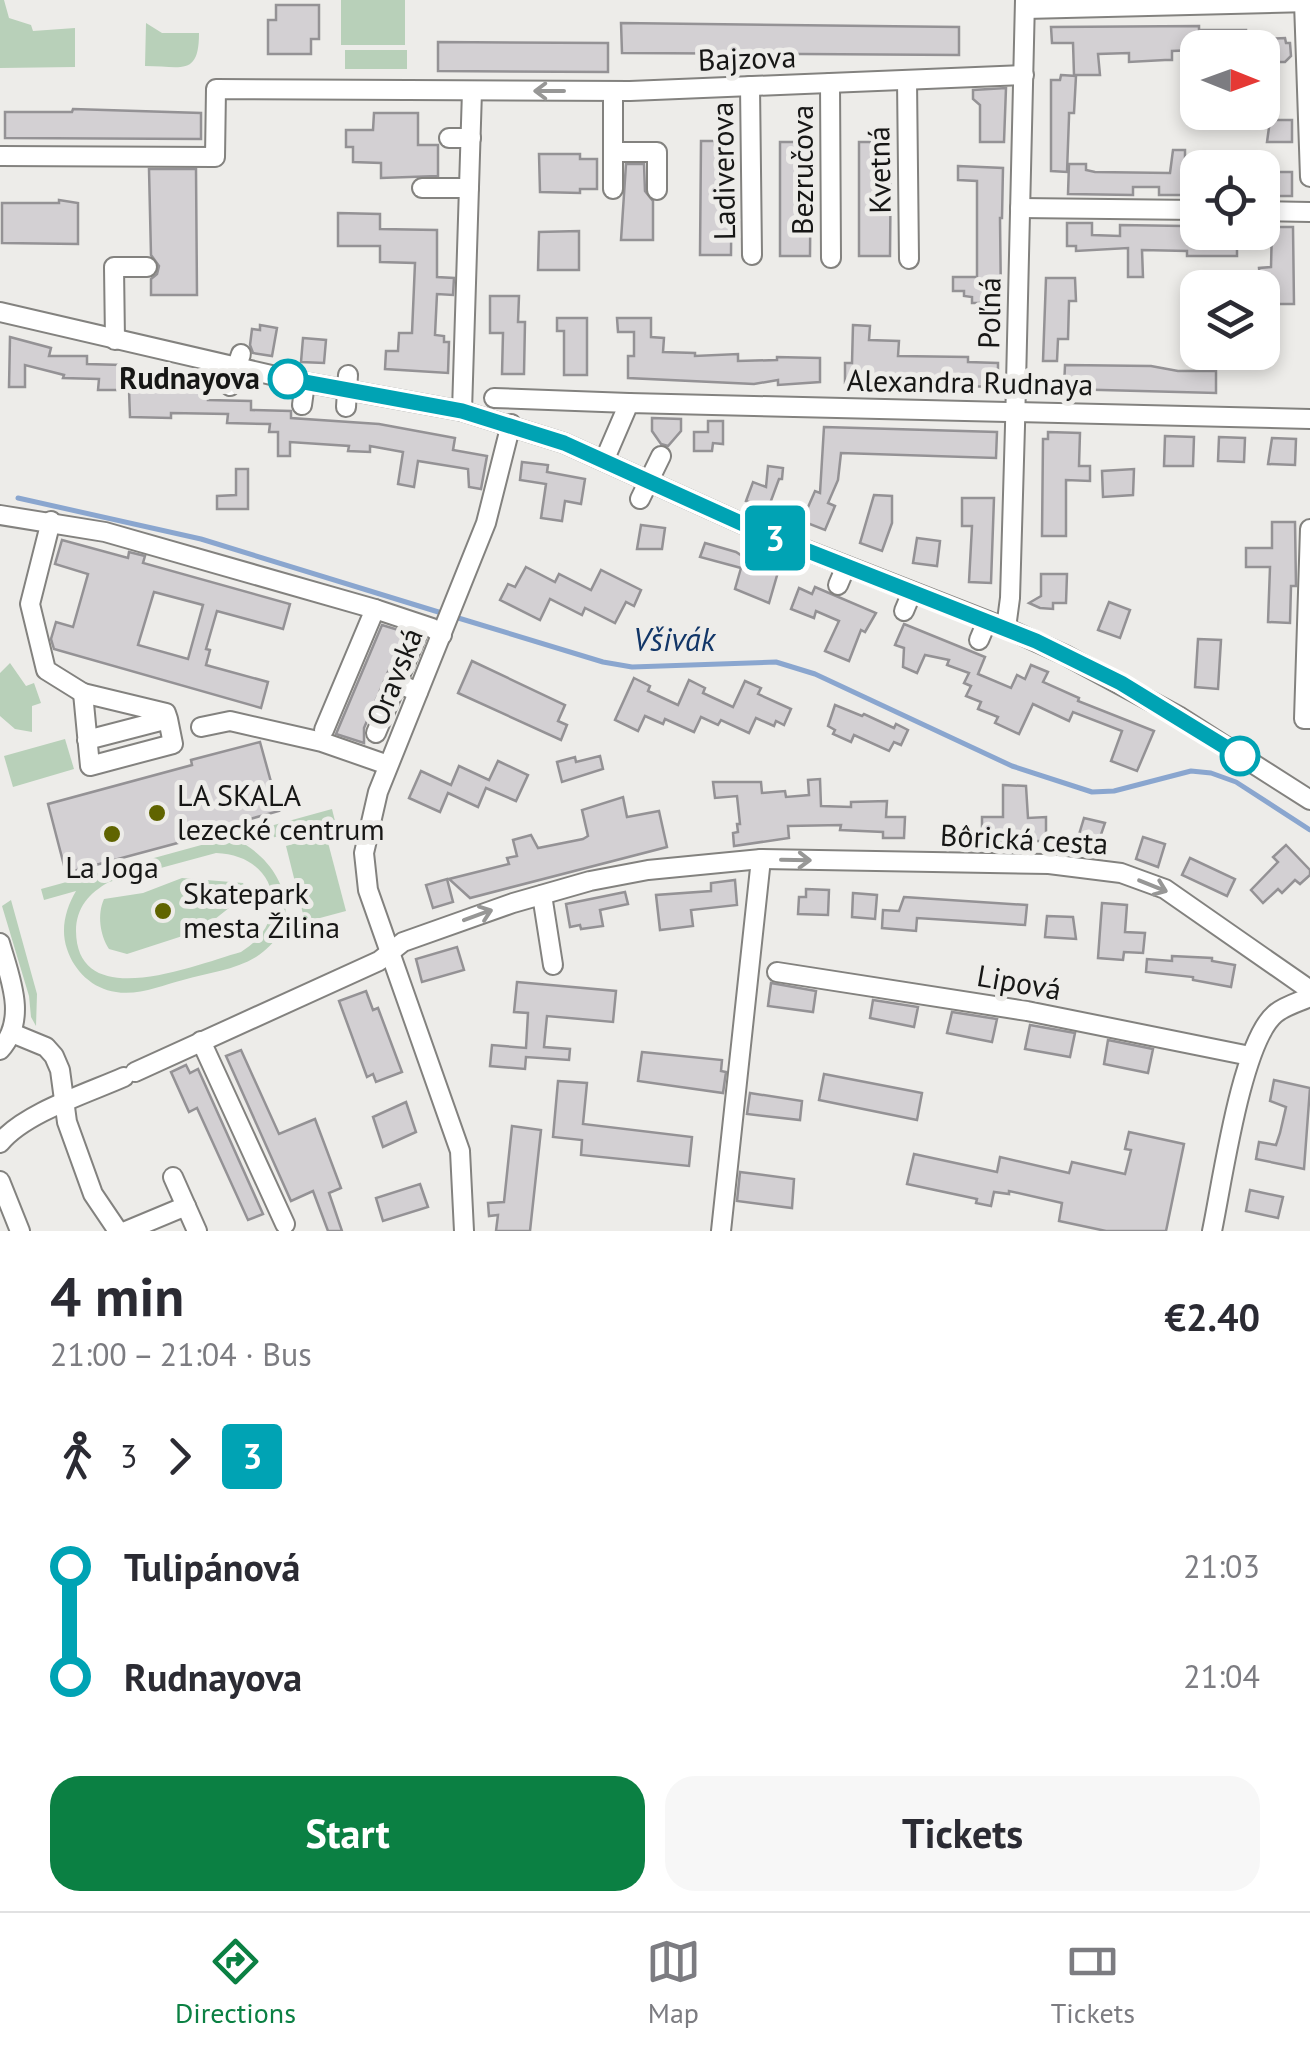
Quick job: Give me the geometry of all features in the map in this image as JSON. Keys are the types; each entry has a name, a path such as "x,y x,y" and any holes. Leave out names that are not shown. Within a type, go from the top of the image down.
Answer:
{"street":[{"path":"1025,4 1307,2 1310,177"},
{"name":"Poľná","path":"1006,628 1016,411 1025,4"},
{"name":"Bajzova","path":"0,156 215,157 216,90 613,91 1024,75"},
{"name":"Kvetná","path":"907,80 909,259"},
{"name":"Bezručova","path":"830,83 831,258"},
{"name":"Ladiverova","path":"750,86 752,255"},
{"path":"462,411 460,319 472,90"},
{"path":"613,91 613,189"},
{"path":"449,138 471,138"},
{"path":"613,152 657,152 657,190"},
{"path":"422,188 469,188"},
{"path":"1020,208 1180,210"},
{"path":"1280,211 1310,212"},
{"path":"103,343 114,266 147,267"},
{"path":"0,312 31,329 103,343 182,365 298,376 347,391 380,388 423,406 511,424 561,451 649,482 765,534 1006,628 1121,683 1310,800"},
{"path":"298,376 302,405"},
{"name":"Alexandra Rudnaya","path":"494,398 1310,419"},
{"path":"601,467 629,403"},
{"name":"Oravská","path":"388,952 368,890 364,854 374,807 486,523 511,424"},
{"path":"640,499 661,456"},
{"path":"0,516 105,532 375,608 432,628 444,628"},
{"path":"50,521 30,604 46,670 83,693 166,713 173,744 90,766 83,693"},
{"path":"1307,719 1310,529"},
{"path":"758,552 765,534"},
{"path":"838,585 846,566"},
{"path":"904,611 912,592"},
{"path":"324,730 375,608"},
{"path":"979,640 986,620"},
{"path":"376,733 416,634"},
{"path":"396,683 418,692"},
{"path":"88,740 168,719"},
{"path":"200,727 230,721 322,742 388,764"},
{"path":"721,1231 761,859"},
{"name":"Bôrická cesta","path":"0,1144 9,1132 64,1104 379,961 403,942 542,894 648,870 761,859 1049,864 1121,874 1165,889 1310,990"},
{"path":"542,894 553,965"},
{"path":"0,942 16,1013 12,1033 0,1050"},
{"path":"388,952 460,1151 464,1231"},
{"name":"Lipová","path":"777,972 1027,1011 1250,1056"},
{"path":"1212,1231 1250,1056 1263,1028 1276,1012 1310,998"},
{"path":"12,1033 46,1047 54,1056 60,1070 66,1122 93,1194 118,1231"},
{"path":"201,1041 284,1224"},
{"path":"173,1177 196,1231"},
{"path":"0,1181 20,1231"},
{"path":"126,1231 186,1206"}],"green space":[{"path":"0,0 4,0 9,18 31,25 33,31 75,28 75,67 0,68"},
{"path":"341,0 405,0 405,45 341,45"},
{"path":"146,23 162,33 199,33 196,57 186,66 145,66"},
{"path":"345,50 407,50 407,69 345,69"},
{"path":"10,663 26,686 34,683 41,703 32,706 32,732 15,729 0,716 0,673"},
{"path":"65,739 74,769 13,787 4,756"},
{"path":"332,809 335,821 246,845 272,869 285,899 285,915 271,944 256,957 221,971 133,993 100,987 80,971 65,941 65,919 76,891 44,900 41,889","holes":["216,853 237,857 265,877 272,907 268,923 257,939 241,952 142,978 117,978 96,971 82,957 76,931 78,915 102,886"]},
{"path":"326,835 346,911 305,922 286,846"},
{"name":"Skatepark mesta Žilina","path":"182,878 243,883 248,893 201,930 127,954 109,949 100,924 104,899 143,893"},
{"path":"11,900 37,994 36,1026 2,906"}],"building":[{"path":"276,5 319,5 319,39 311,39 311,54 268,54 268,20 276,20"},
{"path":"621,23 959,27 959,55 622,53"},
{"path":"1199,26 1199,30 1180,30 1180,51 1172,51 1172,60 1129,62 1129,53 1098,54 1100,75 1074,75 1073,43 1052,43 1051,27"},
{"path":"1280,38 1290,43 1291,56 1285,62 1280,62"},
{"path":"438,42 608,43 608,72 438,71"},
{"path":"1061,75 1076,76 1074,113 1069,113 1067,172 1051,171 1051,80 1060,80"},
{"path":"1006,88 1004,142 980,142 980,105 973,99 973,90"},
{"path":"73,109 201,113 201,139 5,138 5,112"},
{"path":"374,113 418,113 418,145 438,145 438,176 381,178 381,163 353,162 353,147 346,147 346,130 373,130"},
{"path":"1280,120 1292,120 1292,142 1267,142 1269,130 1280,130"},
{"path":"701,141 732,141 731,255 700,255"},
{"path":"780,142 811,142 810,256 780,256"},
{"path":"859,142 891,142 890,256 859,256"},
{"path":"1173,150 1180,150 1180,195 1159,195 1159,187 1133,187 1133,195 1068,194 1069,164 1086,164 1086,170 1095,172 1170,173"},
{"path":"539,154 580,154 580,159 597,159 597,189 580,189 580,193 540,192"},
{"path":"626,164 644,164 645,191 653,201 653,240 621,240"},
{"path":"958,166 1003,168 1001,303 972,303 972,297 964,296 964,291 953,291 953,277 977,277 977,181 958,180"},
{"path":"149,169 196,169 197,295 151,295 151,279 159,266 151,255"},
{"path":"1280,172 1292,172 1292,196 1280,196"},
{"path":"2,203 78,203 78,244 2,243"},
{"path":"338,213 380,214 380,229 437,230 437,277 454,278 453,295 437,294 435,335 444,336 444,342 449,342 448,373 385,369 386,351 398,351 399,333 412,333 415,263 380,262 380,246 338,246"},
{"path":"1067,223 1092,223 1092,235 1120,236 1120,225 1180,226 1180,250 1237,250 1237,256 1187,256 1187,251 1142,250 1143,277 1128,277 1128,248 1076,251 1076,246 1067,246"},
{"path":"1280,227 1293,227 1294,304 1280,304 1280,270 1259,270 1271,267 1271,250 1280,250"},
{"path":"579,231 579,270 538,270 539,232"},
{"path":"1046,278 1075,278 1076,301 1069,301 1068,339 1058,339 1057,361 1043,361"},
{"path":"490,296 519,296 518,322 525,322 524,374 502,374 503,333 490,333"},
{"path":"557,318 587,318 587,375 564,375 564,331 557,331"},
{"path":"617,318 651,318 651,337 664,338 663,352 695,356 738,354 738,361 820,358 820,382 778,385 778,380 754,384 628,378 628,356 634,356 634,332 618,332"},
{"path":"260,325 277,328 272,356 253,353 252,329 260,330"},
{"path":"853,325 870,326 869,340 899,341 898,356 968,357 968,362 998,363 998,387 845,383 845,363 852,363"},
{"path":"10,337 51,348 49,356 87,356 87,364 122,365 121,377 167,377 167,387 209,389 208,400 251,401 251,410 291,411 291,418 379,424 455,438 453,450 487,456 481,489 469,487 468,469 418,461 414,487 398,484 403,452 370,446 370,452 348,451 349,446 290,442 290,456 278,456 278,432 269,432 270,424 227,423 228,414 130,417 129,390 98,390 99,379 63,378 64,375 25,365 25,387 9,387"},
{"path":"303,338 326,340 324,363 301,362"},
{"path":"1065,365 1216,371 1216,393 1064,389"},
{"path":"652,418 681,419 681,431 668,446 661,444 652,431"},
{"path":"708,421 723,421 723,444 713,443 712,451 694,451 694,432 708,432"},
{"path":"824,427 997,432 996,458 841,453 838,480 828,503 835,506 825,530 802,521 815,491 820,493"},
{"path":"1048,432 1080,433 1079,466 1090,466 1090,481 1066,480 1066,536 1042,536 1043,439 1048,439"},
{"path":"1165,436 1194,437 1193,466 1164,466"},
{"path":"1219,437 1245,438 1244,462 1218,461"},
{"path":"1272,438 1296,439 1295,465 1268,464"},
{"path":"522,462 548,465 547,472 585,479 581,504 565,501 562,521 541,518 546,484 520,480"},
{"path":"768,466 783,468 768,509 746,501 753,482 766,487"},
{"path":"236,469 248,469 248,509 217,509 217,496 236,495"},
{"path":"1134,469 1133,495 1103,497 1102,471"},
{"path":"874,495 892,496 892,523 882,551 860,543"},
{"path":"962,498 994,498 991,583 969,582 972,526 962,526"},
{"path":"1272,522 1295,522 1296,586 1291,586 1290,623 1268,622 1270,567 1246,567 1246,548 1272,548"},
{"path":"641,525 665,528 662,549 637,549"},
{"path":"917,538 940,541 937,566 913,563"},
{"path":"62,540 128,558 129,552 145,556 143,563 290,604 283,629 217,611 206,649 210,650 206,665 268,682 261,708 54,649 51,639 56,622 73,627 88,574 55,564","holes":["154,592 203,605 188,659 138,645"]},
{"path":"705,543 736,552 778,572 769,603 735,589 741,568 700,557"},
{"path":"526,567 555,582 559,574 591,590 601,570 641,590 634,606 626,602 615,623 585,608 582,615 550,599 540,620 500,600 508,584 515,587"},
{"path":"1041,574 1067,574 1066,603 1053,603 1053,609 1029,603 1041,596"},
{"path":"815,587 876,613 865,632 861,630 849,661 825,651 839,621 816,611 814,618 791,609 799,588 812,594"},
{"path":"1109,602 1130,610 1120,638 1098,630"},
{"path":"904,624 985,657 978,674 1011,688 1017,675 1025,679 1031,665 1048,672 1043,682 1079,698 1078,701 1154,731 1137,771 1111,761 1122,731 1073,712 1069,721 1033,704 1019,734 995,723 998,717 978,709 981,702 966,696 971,686 964,683 969,673 947,665 949,660 925,655 917,673 903,667 904,648 895,645"},
{"path":"382,625 405,632 364,728 364,743 336,734"},
{"path":"1198,639 1221,640 1218,689 1195,687"},
{"path":"472,661 565,705 558,721 567,725 561,740 458,693"},
{"path":"634,678 650,686 648,691 678,705 689,680 705,688 703,693 733,707 745,681 761,688 758,694 791,709 784,725 776,721 774,726 756,718 749,733 721,720 718,725 701,717 694,732 665,719 663,724 645,716 638,731 615,720"},
{"path":"835,705 908,730 901,745 894,742 889,751 854,735 851,742 833,734 835,730 828,726"},
{"path":"260,742 279,811 210,830 211,834 66,873 48,804"},
{"path":"600,756 603,769 562,782 557,762"},
{"path":"498,761 528,775 516,801 486,788 478,807 448,793 440,812 409,798 421,771 451,785 459,766 489,780"},
{"path":"820,779 821,806 851,807 851,802 887,801 886,817 905,817 904,838 883,838 883,832 840,830 841,825 788,826 789,838 734,846 733,833 738,832 740,824 737,796 715,798 713,782 761,782 762,793 785,791 786,797 809,795 808,780"},
{"path":"1003,785 1026,786 1028,818 1046,817 1046,841 982,841 982,817 1003,817"},
{"path":"623,797 627,817 659,811 667,847 470,898 449,879 509,864 507,858 517,856 513,840 531,835 538,848 583,839 588,836 582,810"},
{"path":"1084,818 1105,823 1097,846 1077,841"},
{"path":"1143,837 1165,844 1158,867 1136,859"},
{"path":"1286,845 1310,870 1310,875 1300,884 1295,880 1282,893 1278,889 1263,903 1251,890 1278,862 1273,857"},
{"path":"1190,858 1235,879 1227,896 1182,875"},
{"path":"447,879 453,902 433,908 426,885"},
{"path":"735,880 737,905 691,910 693,926 660,930 656,895 711,891 711,883"},
{"path":"806,889 829,890 828,915 798,914 799,897 806,897"},
{"path":"625,892 628,904 600,910 603,926 570,927 566,904"},
{"path":"853,893 877,895 875,919 852,917"},
{"path":"904,897 1027,905 1025,925 917,918 916,931 882,928 883,910 899,911"},
{"path":"1102,903 1127,905 1125,932 1145,933 1143,953 1124,952 1123,960 1098,958"},
{"path":"1047,916 1073,917 1076,939 1045,937"},
{"path":"457,947 464,970 422,982 416,959"},
{"path":"1172,956 1212,958 1235,965 1231,987 1193,977 1146,972 1147,959 1172,961"},
{"path":"517,982 616,991 613,1022 547,1016 544,1047 570,1049 569,1060 526,1057 525,1069 490,1066 492,1045 526,1048 528,1013 514,1012"},
{"path":"771,983 816,991 813,1012 768,1006"},
{"path":"366,991 373,1010 378,1008 402,1072 376,1082 373,1074 367,1077 339,1001"},
{"path":"873,1000 918,1007 914,1027 870,1018"},
{"path":"952,1012 997,1019 992,1042 947,1033"},
{"path":"1030,1025 1075,1033 1070,1057 1025,1049"},
{"path":"1108,1040 1153,1049 1148,1073 1104,1064"},
{"path":"241,1050 279,1134 315,1119 341,1188 329,1193 342,1231 328,1231 313,1191 291,1201 226,1056"},
{"path":"642,1052 722,1060 721,1071 726,1072 723,1093 638,1081"},
{"path":"186,1065 190,1073 198,1069 263,1214 248,1220 197,1108 189,1112 171,1072"},
{"path":"824,1074 922,1093 917,1120 819,1100"},
{"path":"1274,1080 1310,1088 1304,1169 1256,1159 1259,1142 1276,1145 1286,1107 1270,1101"},
{"path":"558,1081 587,1083 583,1124 692,1137 689,1166 581,1155 582,1140 553,1137"},
{"path":"750,1093 802,1101 800,1120 747,1114"},
{"path":"406,1102 416,1132 383,1147 373,1117"},
{"path":"512,1126 541,1130 530,1231 496,1231 498,1215 489,1216 488,1203 504,1202"},
{"path":"1129,1132 1184,1144 1166,1231 1106,1231 1059,1221 1062,1203 1009,1191 994,1192 991,1206 976,1203 977,1199 907,1184 914,1154 997,1172 1000,1157 1069,1173 1072,1162 1125,1174 1131,1150 1125,1149"},
{"path":"740,1172 794,1179 792,1208 737,1201"},
{"path":"420,1184 428,1207 383,1221 376,1198"},
{"path":"1250,1190 1283,1197 1278,1218 1246,1211"}],"waterway":[{"name":"Všivák","path":"18,498 201,539 445,614"},
{"name":"Všivák","path":"455,617 603,662 632,667 776,662 815,674 1012,766 1092,792 1114,791 1191,771 1211,773 1236,782 1310,830"}],"bus line":[{"name":"3","path":"288,379 462,411 564,443 765,534 1036,641 1121,683 1240,756"}],"place":[{"name":"Rudnayova","path":"288,379"},
{"name":"LA SKALA lezecké centrum","path":"157,813"},
{"name":"La Joga","path":"112,834"},
{"name":"Skatepark mesta Žilina","path":"163,911"}]}
